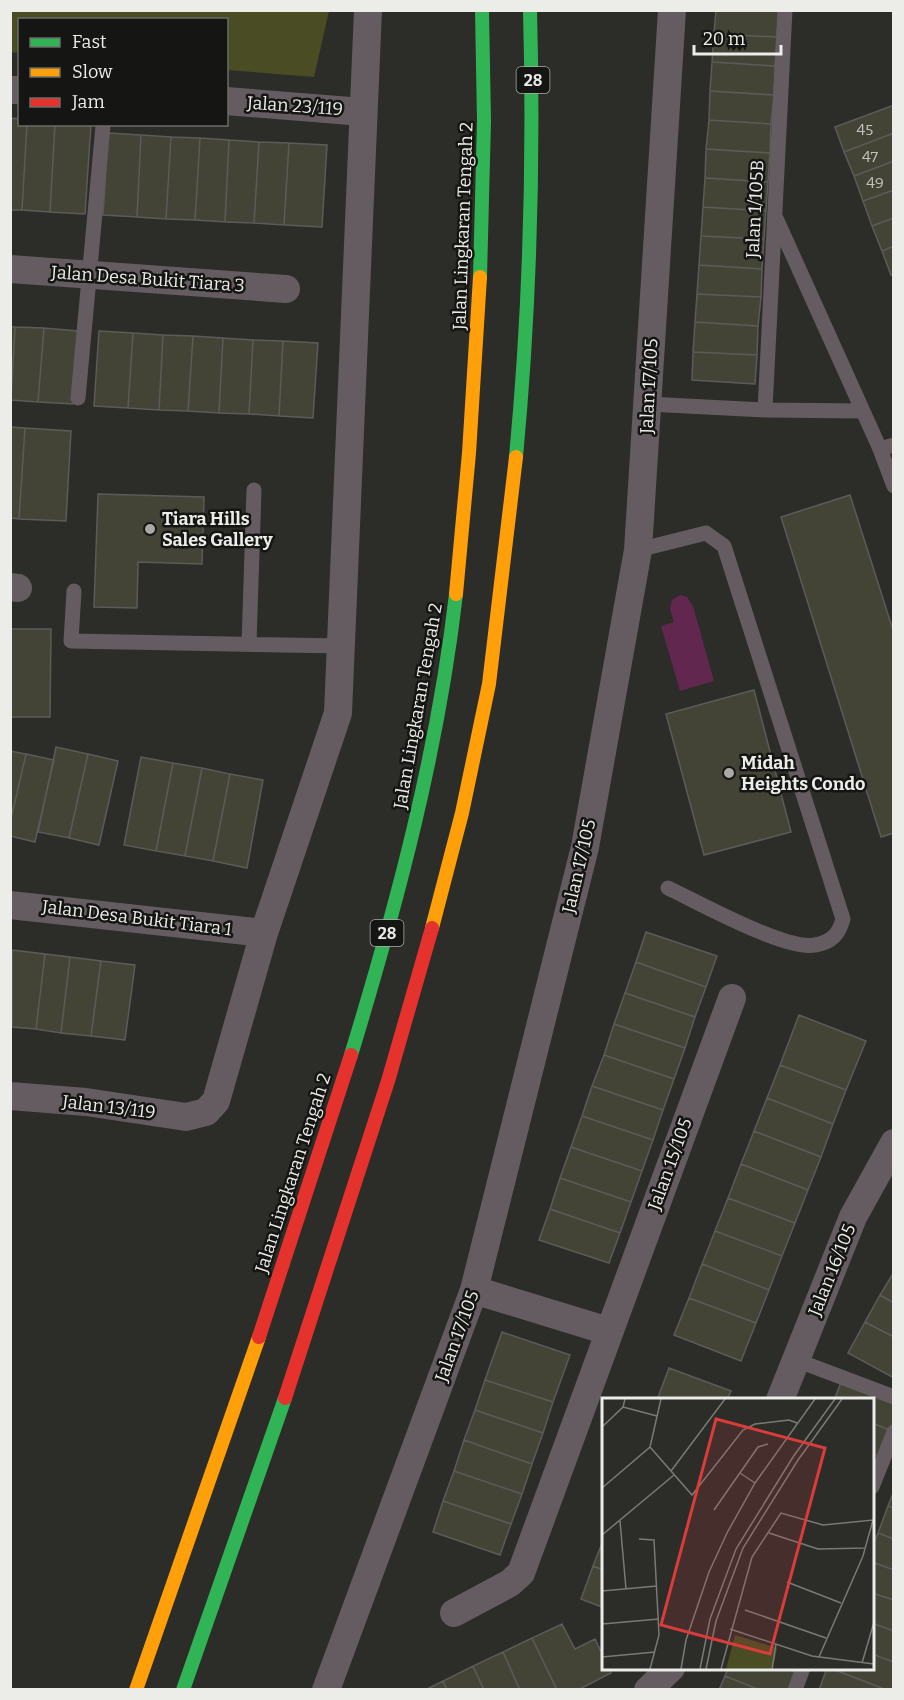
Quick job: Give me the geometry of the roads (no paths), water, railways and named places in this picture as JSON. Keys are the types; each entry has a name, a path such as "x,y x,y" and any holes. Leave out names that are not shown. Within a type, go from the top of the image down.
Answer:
{"highway":[{"name":"Jalan Lingkaran Tengah 2","path":"135,1689 186,1557 337,1100 388,927 430,761 458,583 475,376 485,144 482,10"},
{"name":"28","path":"183,1689 229,1568 378,1116 429,946 478,742 505,564 524,378 533,148 530,10"}],"street":[{"path":"264,933 338,713 368,10"},
{"name":"Jalan 17/105","path":"326,1689 474,1290 585,846 638,550 672,10"},
{"name":"Jalan 23/119","path":"228,101 363,112"},
{"name":"Jalan Desa Bukit Tiara 3","path":"10,268 286,289"},
{"name":"Jalan Desa Bukit Tiara 1","path":"10,905 264,933"},
{"name":"Jalan 13/119","path":"10,1096 86,1102 186,1118 206,1112 216,1101 264,933"},
{"name":"Jalan 15/105","path":"454,1613 510,1583 521,1573 732,998"},
{"name":"Jalan 16/105","path":"781,1398 853,1217 894,1143"},
{"path":"474,1290 608,1331"},
{"path":"648,1689 669,1670"}],"lane":[{"name":"Jalan 1/105B","path":"765,410 785,10"},
{"path":"78,398 103,126"},
{"path":"774,213 861,411 887,447 894,486"},
{"path":"648,404 765,410 861,411"},
{"path":"249,644 254,490"},
{"path":"638,550 706,533 724,546 843,919 839,933 830,941 813,946 781,940 668,888"},
{"path":"74,591 71,641 342,646"},
{"path":"796,1360 894,1397"},
{"path":"874,1484 893,1437"},
{"path":"795,1689 802,1670"}],"place":[{"name":"Tiara Hills Sales Gallery","path":"150,529"},
{"name":"Midah Heights Condo","path":"729,773"}]}
